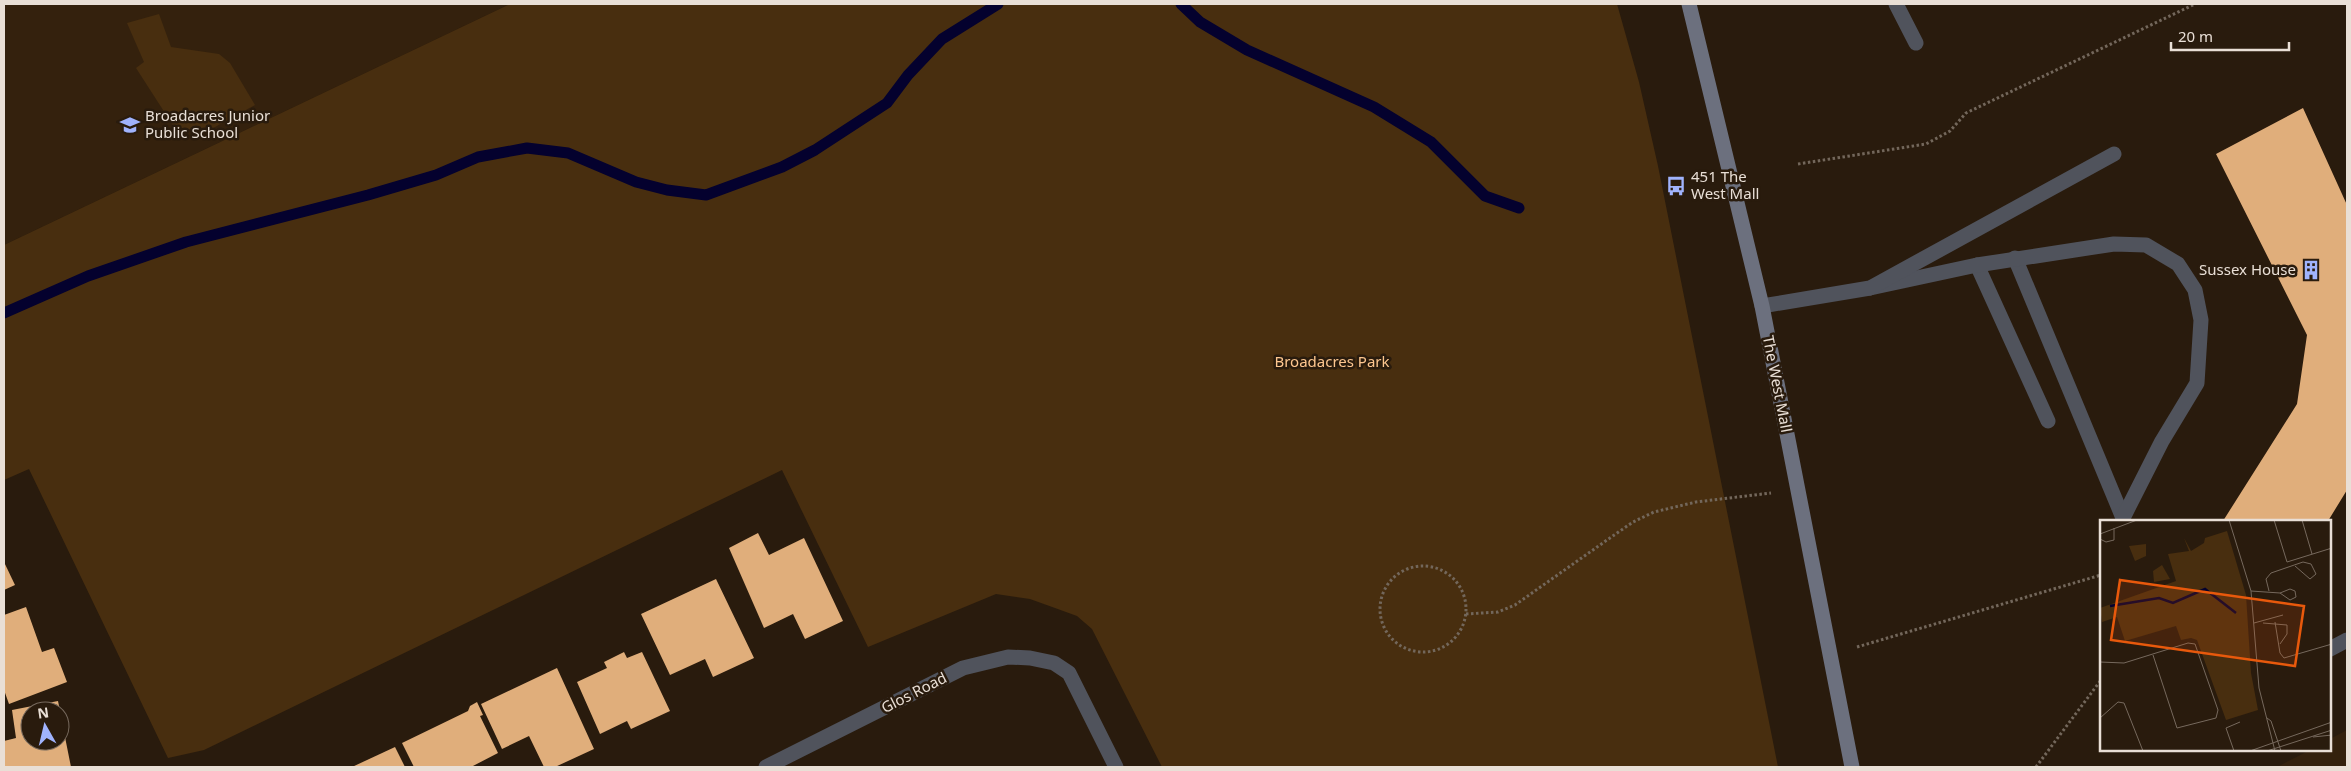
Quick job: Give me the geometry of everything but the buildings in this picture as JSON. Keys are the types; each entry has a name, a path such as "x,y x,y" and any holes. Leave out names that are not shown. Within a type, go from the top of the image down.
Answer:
{"main road":[{"name":"The West Mall","path":"1689,4 1762,306 1852,767"}],"street":[{"path":"1896,4 1916,43"},
{"path":"1870,288 2114,154"},
{"path":"1762,306 1870,288 2015,258 2114,244 2146,245 2178,264 2195,290 2200,320 2197,383 2162,441 2123,520"},
{"path":"2015,258 2123,520"},
{"path":"1977,265 2048,421"},
{"path":"2331,648 2347,640"},
{"name":"Glos Road","path":"766,767 962,668 984,661 1008,657 1030,658 1054,663 1069,673 1116,767"}],"path":[{"path":"1798,164 1926,144 1950,131 1966,113 2195,4"},
{"path":"1466,614 1498,612 1515,605 1607,540 1654,512 1696,502 1797,490"},
{"path":"1425,566 1440,569 1454,578 1463,591 1467,606 1466,614 1458,636 1446,646 1430,652 1414,652 1400,645 1388,634 1381,620 1380,604 1385,589 1395,576 1409,568 1425,566"},
{"path":"1831,655 2100,575"},
{"path":"2036,767 2100,681"}],"shaded area":[{"name":"Broadacres Junior Public School","path":"4,4 510,4 4,245"},
{"path":"2347,730 2347,767 2277,767 2308,751 2331,751 2331,738"}],"green space":[{"name":"Broadacres Park","path":"510,4 1617,4 1639,82 1658,166 1778,767 1162,767 1092,629 1077,616 1030,599 996,594 868,647 782,470 204,750 168,758 29,469 4,480 4,245"},
{"path":"159,14 171,47 219,54 230,63 255,105 206,132 174,127 136,68 144,62 127,23"}],"waterway":[{"path":"4,313 88,276 186,242 368,195 436,175 478,157 527,148 568,153 636,182 667,190 706,195 782,167 815,150 887,103 908,75 942,39 998,4"},
{"path":"1181,4 1200,22 1247,50 1374,107 1431,142 1485,196 1519,208"}],"place":[{"name":"Broadacres Junior Public School","path":"130,125"},
{"name":"451 The West Mall","path":"1676,186"},
{"name":"Sussex House","path":"2311,270"}]}
